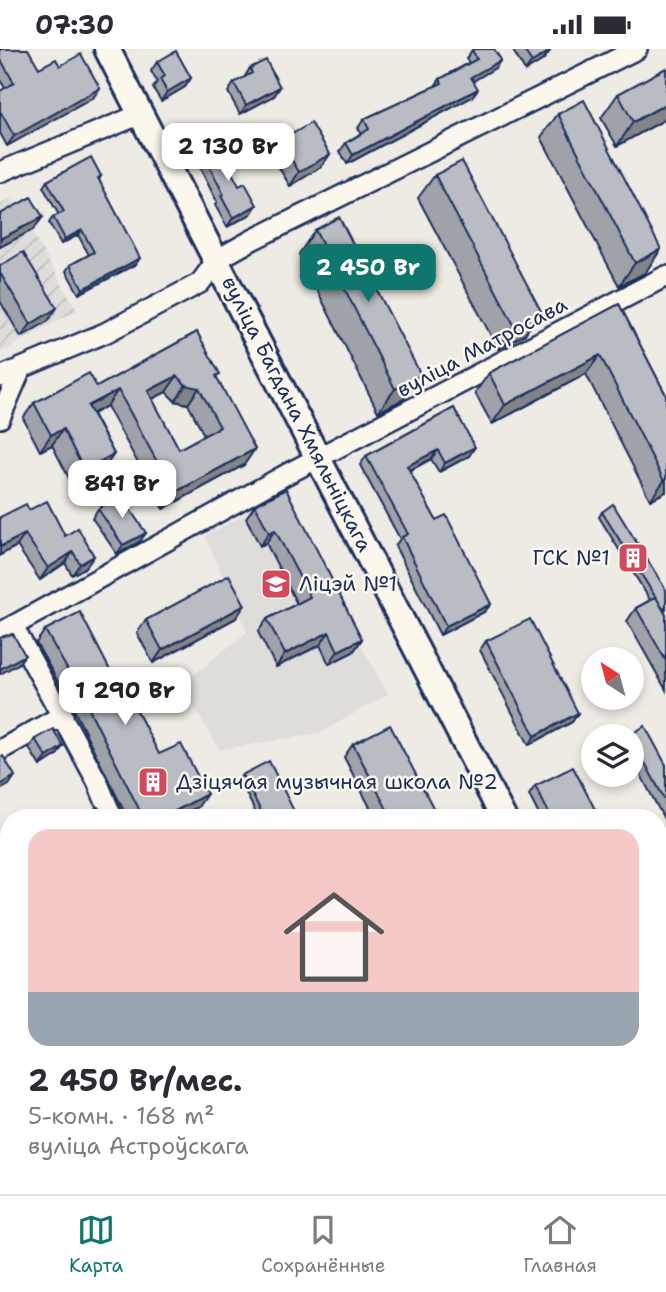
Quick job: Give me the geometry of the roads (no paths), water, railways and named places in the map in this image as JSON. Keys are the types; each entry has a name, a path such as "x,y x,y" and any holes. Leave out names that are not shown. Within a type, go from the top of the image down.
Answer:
{"main road":[{"name":"вуліца Багдана Хмяльніцкага","path":"107,49 499,809"}],"street":[{"path":"0,377 105,333 200,283 218,260 637,49"},
{"path":"0,172 141,114"},
{"name":"вуліца Матросава","path":"6,629 318,458 666,276"},
{"path":"0,418 21,369"},
{"path":"6,629 63,715 109,809"},
{"path":"0,750 63,715"}],"place":[{"name":"ГСК №1","path":"633,558"},
{"name":"Ліцэй №1","path":"276,584"},
{"name":"Дзіцячая музычная школа №2","path":"153,782"}]}
